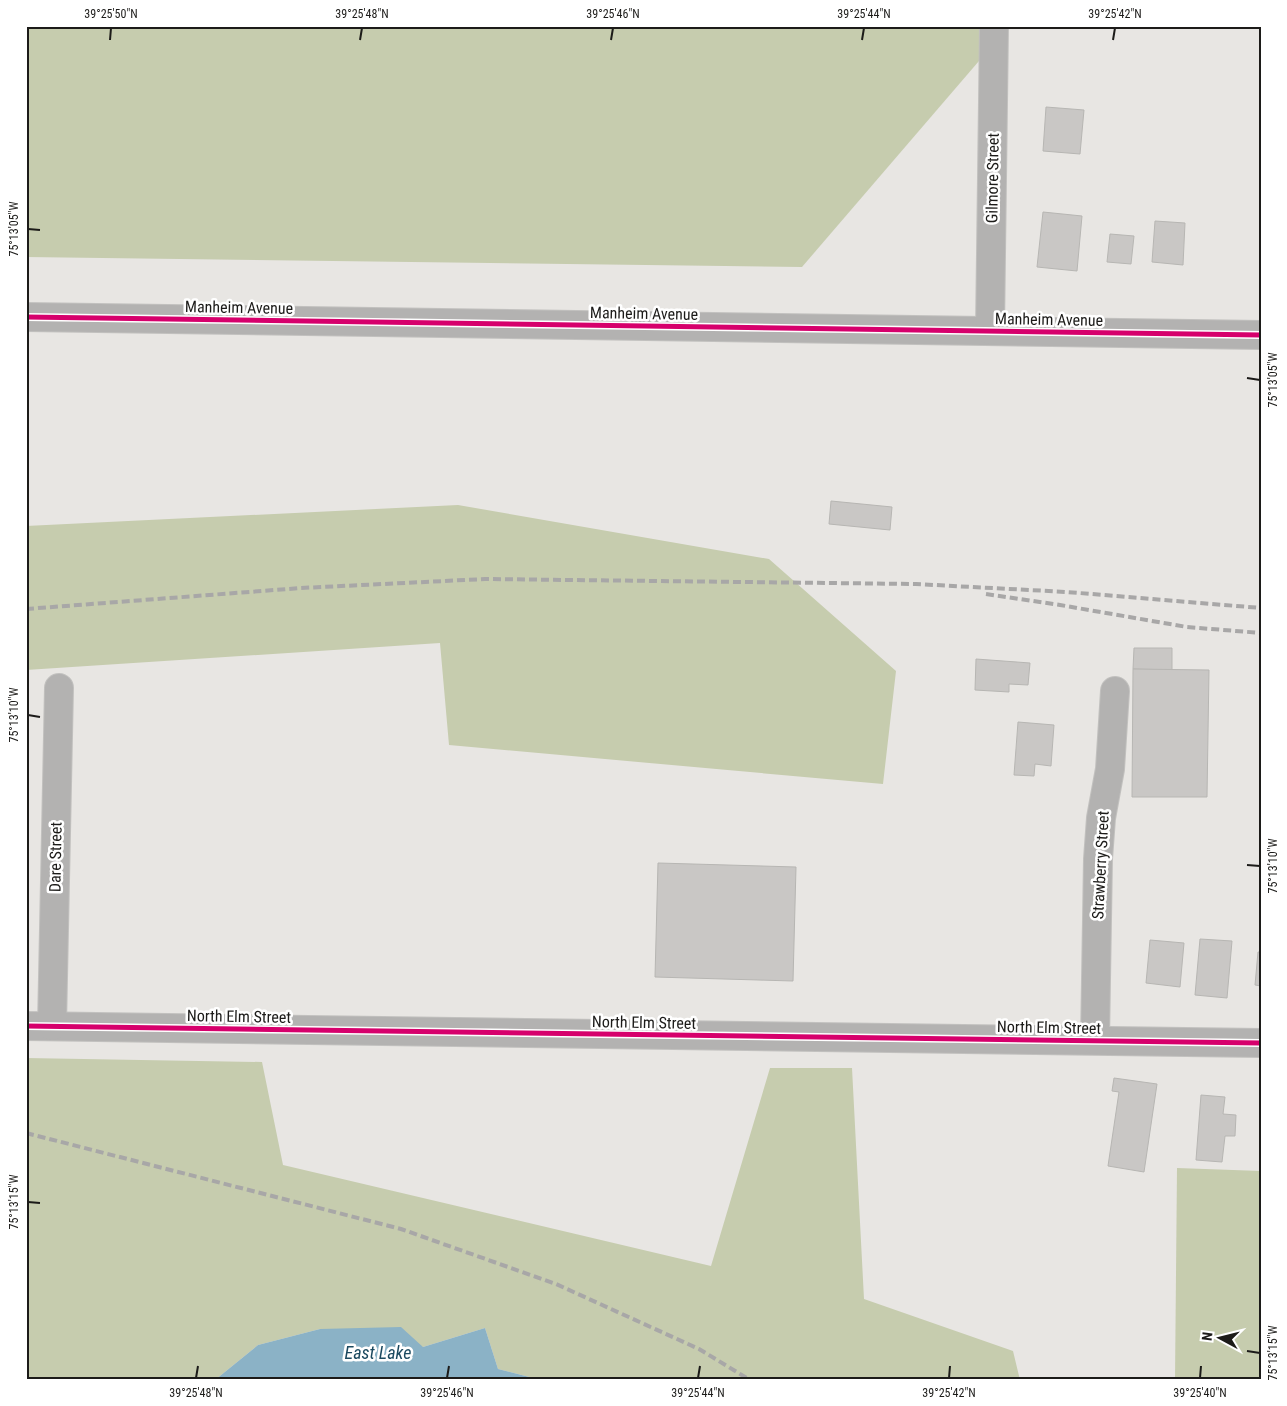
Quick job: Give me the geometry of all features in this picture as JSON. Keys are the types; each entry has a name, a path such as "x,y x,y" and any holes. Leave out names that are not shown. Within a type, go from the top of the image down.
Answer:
{"street":[{"name":"Gilmore Street","path":"990,330 994,26"},
{"name":"Manheim Avenue","path":"26,317 1261,335"},
{"name":"Dare Street","path":"39,1026 59,688"},
{"name":"Strawberry Street","path":"1094,1040 1098,859 1101,818 1110,769 1115,691"},
{"name":"North Elm Street","path":"39,1026 1261,1043"}],"green space":[{"path":"26,26 991,26 991,47 802,267 26,257"},
{"path":"458,505 769,559 896,671 883,784 449,745 440,643 26,670 26,526"},
{"path":"26,1058 262,1062 283,1165 711,1266 770,1068 852,1068 864,1299 1013,1351 1020,1380 541,1380 498,1369 485,1328 423,1347 320,1329 258,1345 215,1380 26,1380"},
{"path":"1177,1168 1261,1171 1261,1380 1175,1380"}],"water":[{"name":"East Lake","path":"401,1327 423,1347 485,1328 498,1369 541,1380 215,1380 258,1345 320,1329"}],"building":[{"path":"1046,107 1084,110 1080,154 1043,151"},
{"path":"1043,212 1082,216 1077,271 1037,267"},
{"path":"1155,221 1185,223 1183,265 1152,262"},
{"path":"1110,234 1134,236 1131,264 1107,262"},
{"path":"831,501 892,507 890,530 829,524"},
{"path":"1134,648 1172,648 1172,670 1133,669"},
{"path":"976,659 1030,663 1028,685 1009,684 1009,692 975,690"},
{"path":"1133,669 1209,670 1207,797 1132,797"},
{"path":"1018,722 1054,725 1051,766 1035,764 1034,776 1014,775"},
{"path":"658,863 796,867 793,981 655,977"},
{"path":"1200,939 1232,941 1227,998 1195,995"},
{"path":"1150,940 1184,943 1180,987 1146,983"},
{"path":"1258,952 1261,952 1261,986 1255,985"},
{"path":"1114,1078 1157,1084 1144,1172 1108,1166 1119,1092 1112,1091"},
{"path":"1201,1095 1225,1097 1223,1114 1236,1115 1235,1136 1225,1136 1222,1162 1196,1160"}],"railway":[{"path":"26,609 301,588 485,579 916,584 1067,592 1261,608"},
{"path":"986,594 1187,627 1261,633"},
{"path":"26,1133 401,1229 556,1284 699,1349 750,1380"}],"cycle path":[{"path":"26,317 1261,335"},
{"path":"26,1026 1261,1043"}]}
